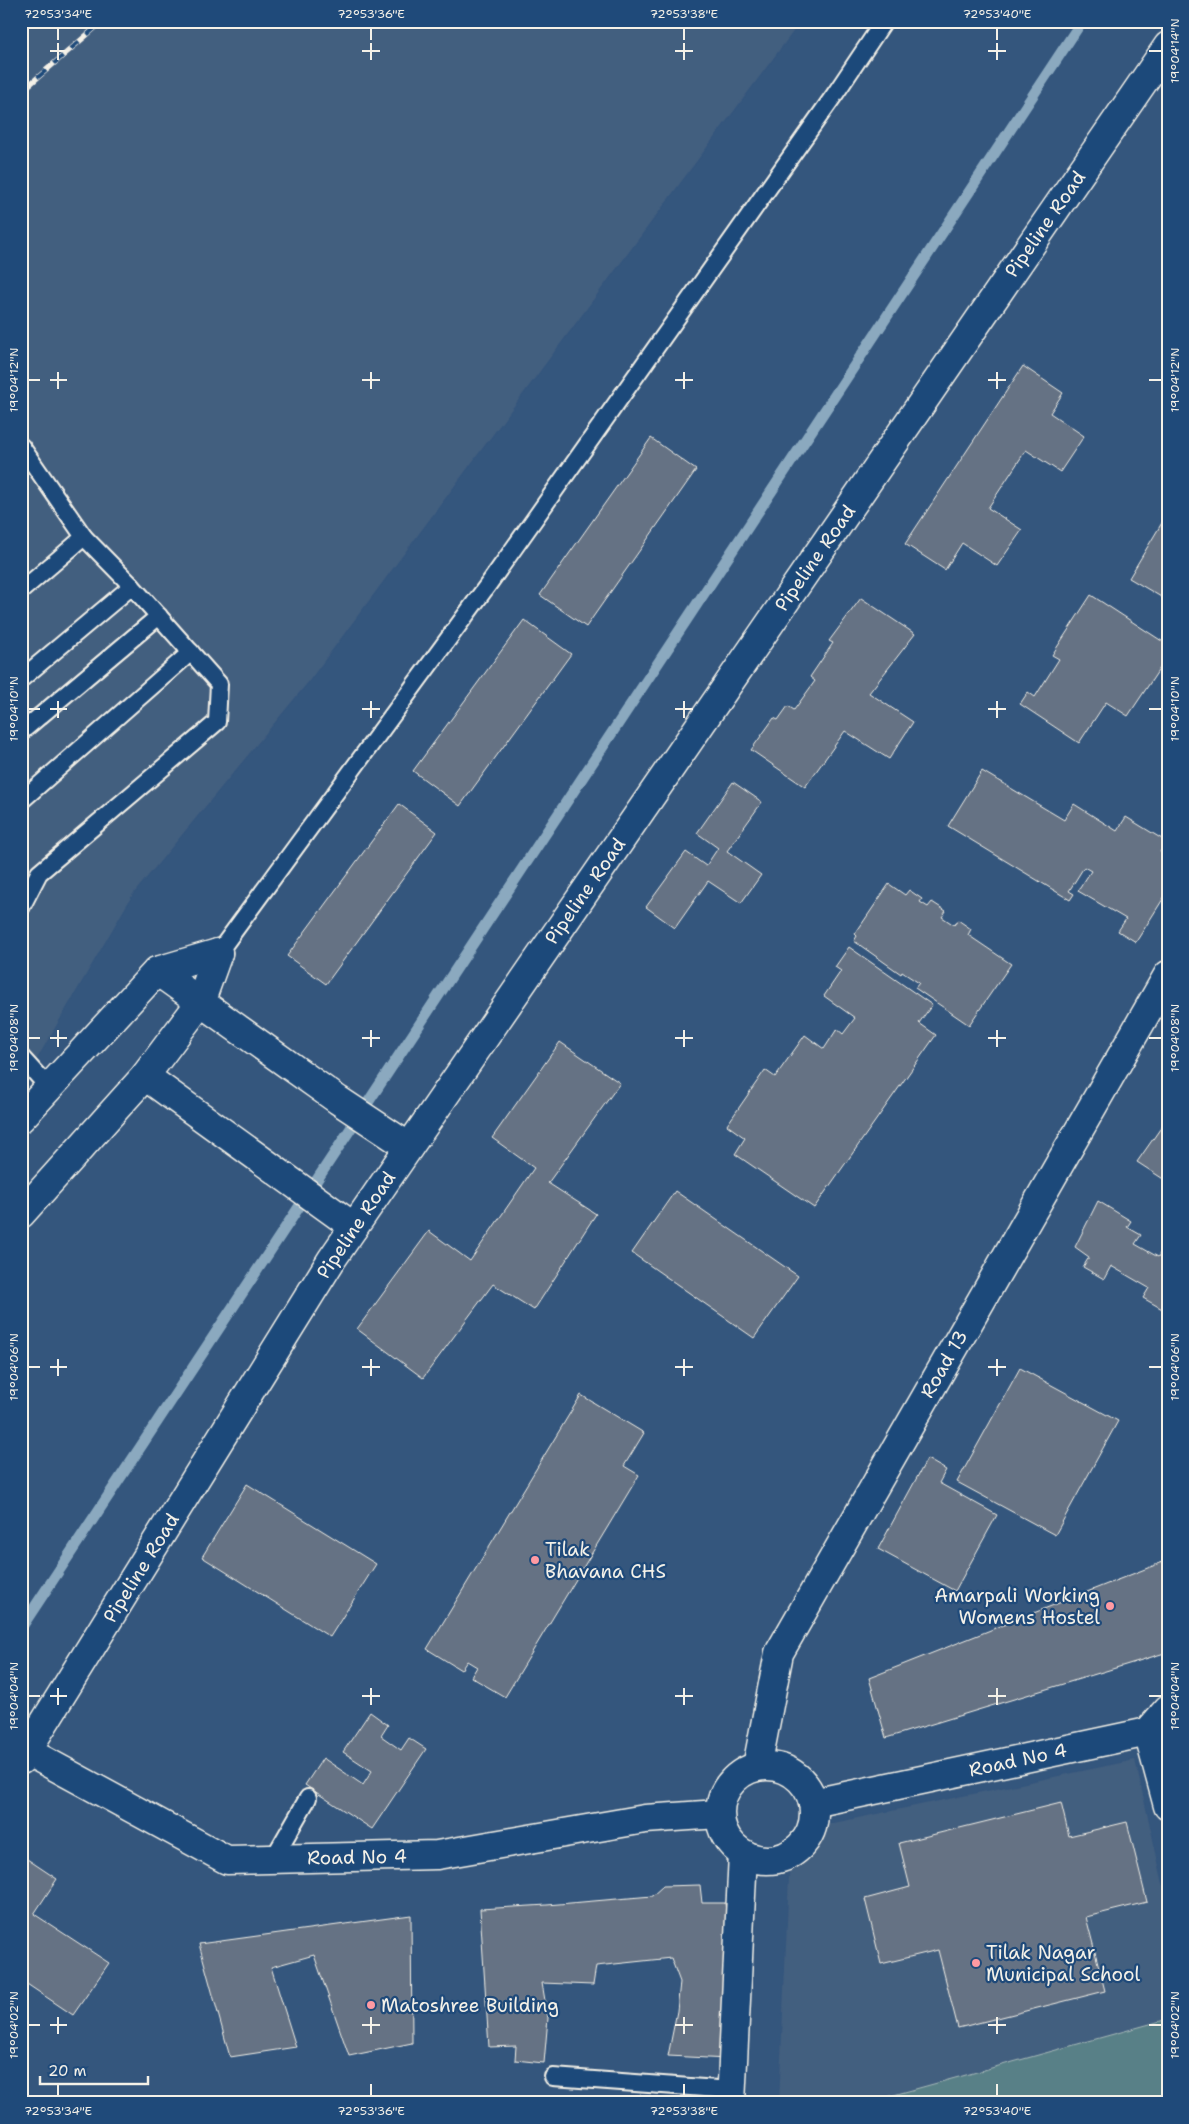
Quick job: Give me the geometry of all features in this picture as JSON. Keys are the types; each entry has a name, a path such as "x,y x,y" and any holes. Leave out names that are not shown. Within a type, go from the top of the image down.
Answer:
{"street":[{"name":"Pipeline Road","path":"23,1754 354,1227 1168,46"},
{"path":"21,1118 156,971 218,953"},
{"path":"21,1214 145,1076 200,1003 218,953"},
{"path":"156,971 338,1100 409,1147"},
{"name":"Road 13","path":"757,1767 779,1653 1168,975"},
{"path":"145,1076 354,1227"},
{"path":"1168,1709 1148,1732 1168,1806"},
{"name":"Road No 4","path":"813,1803 1148,1732"},
{"name":"Road No 4","path":"23,1754 228,1860 438,1855 645,1819 719,1814"},
{"path":"757,1767 772,1767 786,1770 798,1778 807,1790 813,1803 814,1818 810,1832 802,1845 790,1854 775,1860 758,1860 743,1854 731,1844 722,1830 719,1814 722,1798 730,1784 742,1773 757,1767"},
{"path":"731,2096 743,1854"}],"lane":[{"path":"218,953 490,582 835,94 884,21"},
{"path":"21,446 84,537 132,586 219,684 217,722 39,873 21,908"},
{"path":"21,591 84,537"},
{"path":"21,679 132,586"},
{"path":"21,732 159,616"},
{"path":"21,801 192,652"},
{"path":"21,1057 49,1088"},
{"path":"272,1859 308,1798"},
{"path":"553,2077 731,2096"}],"shaded area":[{"path":"21,21 801,21 309,681 133,894 21,1086"},
{"name":"Tilak Nagar Municipal School","path":"1135,1760 1168,1906 1168,2019 865,2103 779,2103 791,1832"}],"green space":[{"path":"1168,2019 1168,2103 865,2103"}],"building":[{"path":"1023,366 1063,393 1050,413 1084,436 1060,472 1026,450 988,508 1022,530 997,566 962,543 945,570 905,544"},
{"path":"651,438 696,470 586,627 540,595"},
{"path":"1166,516 1168,517 1168,601 1129,578"},
{"path":"1091,595 1168,645 1168,656 1128,716 1106,702 1079,743 1020,704 1028,692 1035,697 1059,659 1052,655"},
{"path":"861,598 915,634 869,693 913,722 889,759 845,731 805,787 751,750 774,718 778,720 788,706 794,710 815,681 810,677 833,643 829,641"},
{"path":"524,620 571,654 460,806 413,771"},
{"path":"982,771 1064,820 1074,804 1117,831 1126,817 1167,842 1160,852 1165,855 1162,862 1168,865 1168,891 1136,942 1118,931 1126,919 1078,891 1091,871 1084,867 1069,891 1074,894 1070,900 948,826"},
{"path":"733,782 762,802 727,851 761,875 741,903 708,881 675,928 646,907 686,852 706,866 718,848 697,833"},
{"path":"399,804 437,832 326,984 287,956"},
{"path":"889,884 905,895 909,890 922,899 920,902 928,907 932,902 946,911 942,917 954,925 958,920 971,929 968,935 1011,964 969,1025 915,988 919,983 902,972 901,974 854,941 857,936 855,934"},
{"path":"849,947 932,1005 919,1023 936,1035 814,1208 735,1154 745,1138 727,1125 765,1070 775,1077 805,1035 824,1049 837,1029 843,1034 855,1018 824,996 841,971 835,967"},
{"path":"560,1042 620,1083 548,1183 596,1214 534,1310 493,1284 423,1378 357,1329 429,1231 470,1261 534,1168 492,1138"},
{"path":"1168,1112 1168,1182 1137,1162 1167,1119 1164,1117"},
{"path":"675,1191 798,1276 754,1338 632,1253"},
{"path":"1098,1201 1131,1221 1127,1227 1141,1235 1135,1244 1158,1257 1168,1238 1168,1306 1166,1305 1164,1310 1143,1298 1149,1288 1111,1266 1104,1279 1083,1267 1089,1257 1075,1247"},
{"path":"1020,1368 1118,1421 1055,1535 957,1482"},
{"name":"Tilak Bhavana CHS","path":"581,1395 644,1433 624,1466 639,1475 505,1697 471,1677 477,1667 467,1661 461,1670 427,1649"},
{"path":"927,1459 946,1470 939,1483 997,1515 955,1591 878,1549"},
{"path":"247,1484 376,1564 330,1637 202,1557"},
{"name":"Amarpali Working Womens Hostel","path":"1168,1560 1168,1652 886,1738 869,1678"},
{"path":"370,1712 388,1725 381,1736 401,1750 409,1738 426,1749 372,1829 305,1785 323,1758 363,1785 372,1771 343,1752"},
{"path":"1061,1803 1069,1836 1127,1822 1147,1902 1086,1917 1105,1991 958,2028 938,1950 881,1964 865,1899 910,1887 899,1843"},
{"path":"21,1855 57,1879 34,1914 109,1963 73,2015 21,1980"},
{"path":"700,1885 702,1903 725,1903 730,1950 728,2059 668,2056 677,2011 680,1982 671,1958 596,1966 593,1985 542,1983 548,2018 544,2063 515,2060 516,2046 489,2047 480,1909 652,1896 663,1886"},
{"name":"Matoshree Building","path":"411,1915 412,2043 349,2056 314,1955 271,1967 296,2047 230,2057 199,1944"}],"waterway":[{"path":"21,1628 1082,21"}],"railway":[{"path":"21,92 103,21"}],"place":[{"name":"Tilak Bhavana CHS","path":"535,1560"},
{"name":"Amarpali Working Womens Hostel","path":"1110,1606"},
{"name":"Tilak Nagar Municipal School","path":"976,1963"},
{"name":"Matoshree Building","path":"371,2005"}]}
